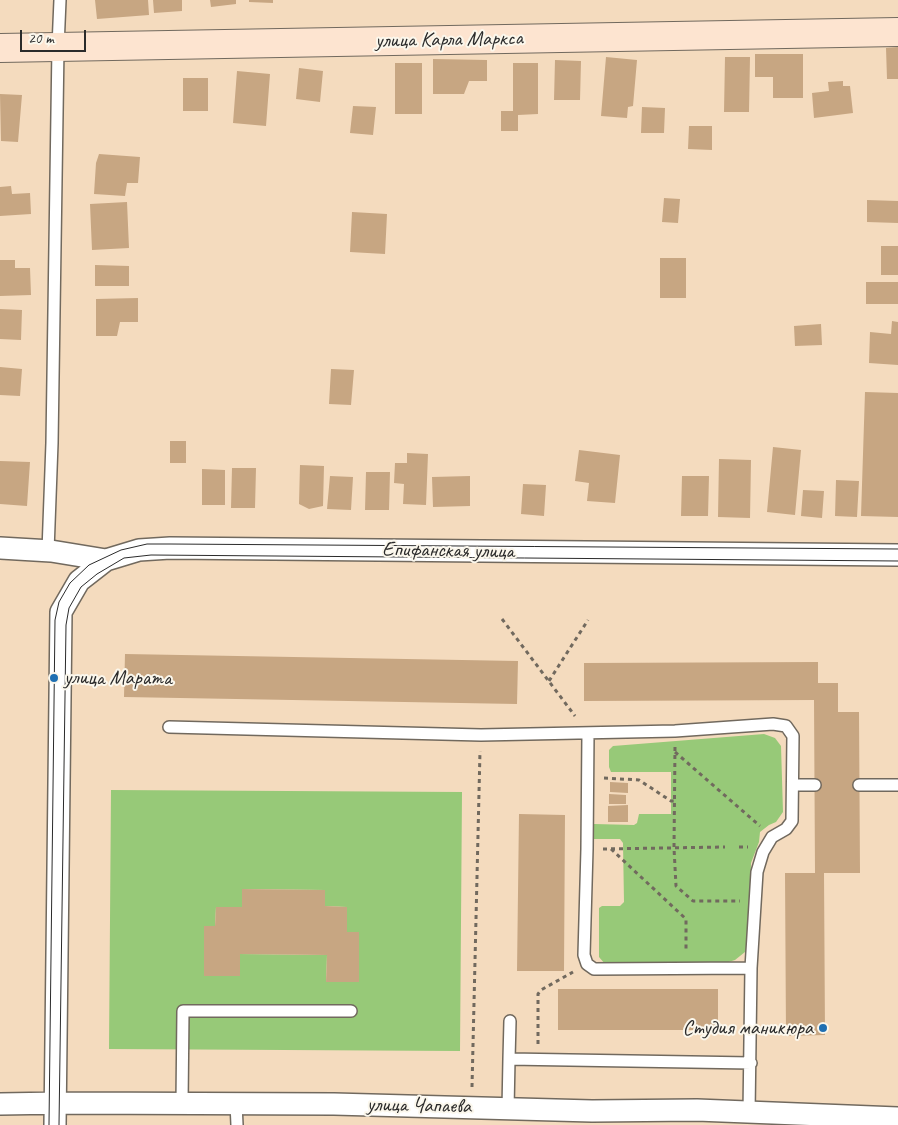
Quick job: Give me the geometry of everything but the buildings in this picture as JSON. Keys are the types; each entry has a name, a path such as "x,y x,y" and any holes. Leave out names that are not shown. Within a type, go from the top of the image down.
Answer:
{"main road":[{"name":"улица Карла Маркса","path":"0,48 898,32"}],"street":[{"name":"Епифанская улица","path":"0,548 48,551 106,560 139,550 170,548 898,555"},
{"path":"55,1125 61,612 79,581 106,560"},
{"name":"улица Чапаева","path":"0,1104 334,1104 592,1111 697,1110 898,1118"}],"lane":[{"path":"48,551 52,443 60,0"},
{"path":"169,727 481,736 675,732 773,724 786,726 793,736 792,821 786,829 772,837 763,852 757,872 751,968 749,1113"},
{"path":"588,733 584,955 587,964 594,969 751,968"},
{"path":"793,786 815,785"},
{"path":"859,785 898,785"},
{"path":"182,1104 182,1010 351,1011"},
{"path":"508,1109 510,1021"},
{"path":"509,1059 751,1063"},
{"path":"236,1103 237,1125"}],"path":[{"path":"502,619 588,733"},
{"path":"549,681 588,620"},
{"path":"675,732 674,848 676,886 694,901 755,900"},
{"path":"471,1108 481,736"},
{"path":"675,752 772,837"},
{"path":"588,777 639,780 671,801 674,801"},
{"path":"587,849 725,848"},
{"path":"611,849 686,919 685,952 693,952"},
{"path":"740,901 740,909"},
{"path":"538,1059 538,994 541,990 587,964"}],"green space":[{"path":"764,734 775,738 781,746 783,812 776,822 760,832 759,842 751,863 749,944 745,952 735,960 722,964 605,964 599,957 599,908 602,906 620,906 624,902 623,843 620,839 594,839 594,824 634,825 637,823 639,814 671,814 671,772 611,772 609,767 609,750 613,746"},
{"path":"111,790 462,792 460,1051 109,1049","holes":["243,889 325,890 325,906 347,907 347,932 359,932 359,982 326,982 327,955 240,954 239,976 204,976 215,926 216,907 242,907"]}],"tram line":[{"path":"49,1125 55,620 59,602 70,583 89,565 121,550 147,544 898,549"},
{"path":"59,1125 66,625 69,608 81,587 97,574 124,558 151,555 898,561"}],"place":[{"name":"улица Марата","path":"54,678"},
{"name":"Студия маникюра","path":"823,1028"}]}
